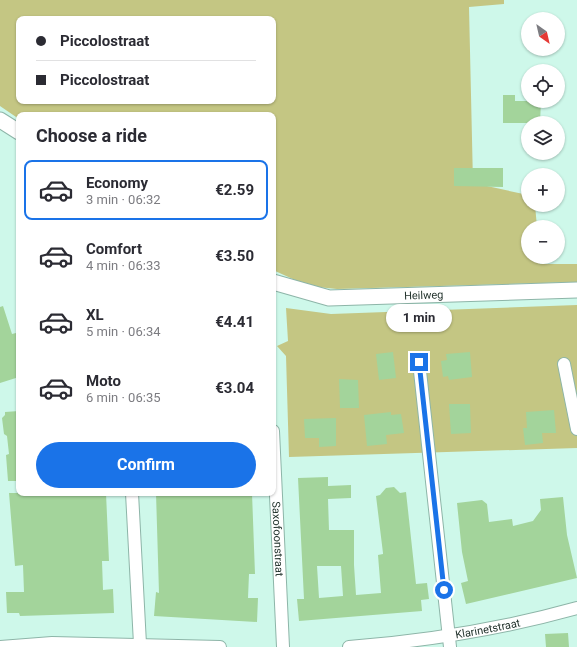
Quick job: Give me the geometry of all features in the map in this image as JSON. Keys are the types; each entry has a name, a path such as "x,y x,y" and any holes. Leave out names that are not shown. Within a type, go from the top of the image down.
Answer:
{"street":[{"path":"0,120 16,130"},
{"name":"Heilweg","path":"276,283 330,298 577,290"},
{"path":"419,362 450,641"},
{"path":"564,364 577,429"},
{"path":"132,496 132,645"},
{"name":"Saxofoonstraat","path":"276,496 283,647"},
{"name":"Klarinetstraat","path":"349,647 409,642 450,641 577,608"},
{"path":"0,647 52,643 220,647"}],"green space":[{"path":"0,0 504,0 504,4 469,7 473,183 521,193 521,212 536,212 536,220 521,220 521,264 577,264 577,282 337,289 308,286 276,271 276,112 16,112 16,117 0,106"},
{"path":"577,305 577,448 289,457 286,356 277,346 288,341 286,308 331,314"}],"building":[{"path":"503,95 515,95 515,101 521,101 521,108 541,108 540,116 521,116 521,123 503,123"},
{"path":"454,168 503,168 503,187 454,186"},
{"path":"3,306 12,334 16,333 16,378 0,383 0,307"},
{"path":"393,352 396,378 379,380 376,354"},
{"path":"470,352 472,377 449,380 448,376 443,377 441,361 447,360 446,354"},
{"path":"339,379 358,380 359,408 340,408"},
{"path":"449,404 470,404 471,433 451,434"},
{"path":"554,410 556,433 542,433 543,443 525,445 523,428 527,428 526,412"},
{"path":"16,411 16,481 8,481 6,455 9,454 7,436 4,434 2,418 5,415 5,412"},
{"path":"391,412 391,415 401,414 404,433 386,435 387,444 367,446 364,415"},
{"path":"336,418 336,446 319,447 319,438 305,438 304,419"},
{"path":"328,477 328,486 351,485 351,498 328,499 329,530 354,530 356,595 381,593 378,555 383,553 376,496 380,495 386,488 394,487 400,493 406,492 416,584 427,583 429,599 421,600 422,611 299,621 297,599 304,599 298,478","holes":["317,566 341,566 343,596 319,598"]},
{"path":"9,493 16,493 16,496 106,496 109,561 102,561 103,590 113,589 114,613 20,616 19,613 7,613 6,592 24,592 23,565 15,566"},
{"path":"156,496 252,496 255,574 249,574 248,598 258,598 257,622 154,616 156,592 159,593"},
{"path":"563,497 567,535 577,578 466,604 461,583 468,581 462,552 457,503 482,500 487,504 489,522 512,519 513,526 533,521 541,510 540,499"},
{"path":"568,633 569,647 546,647 545,634"}],"route":[{"path":"419,362 444,590"}]}
